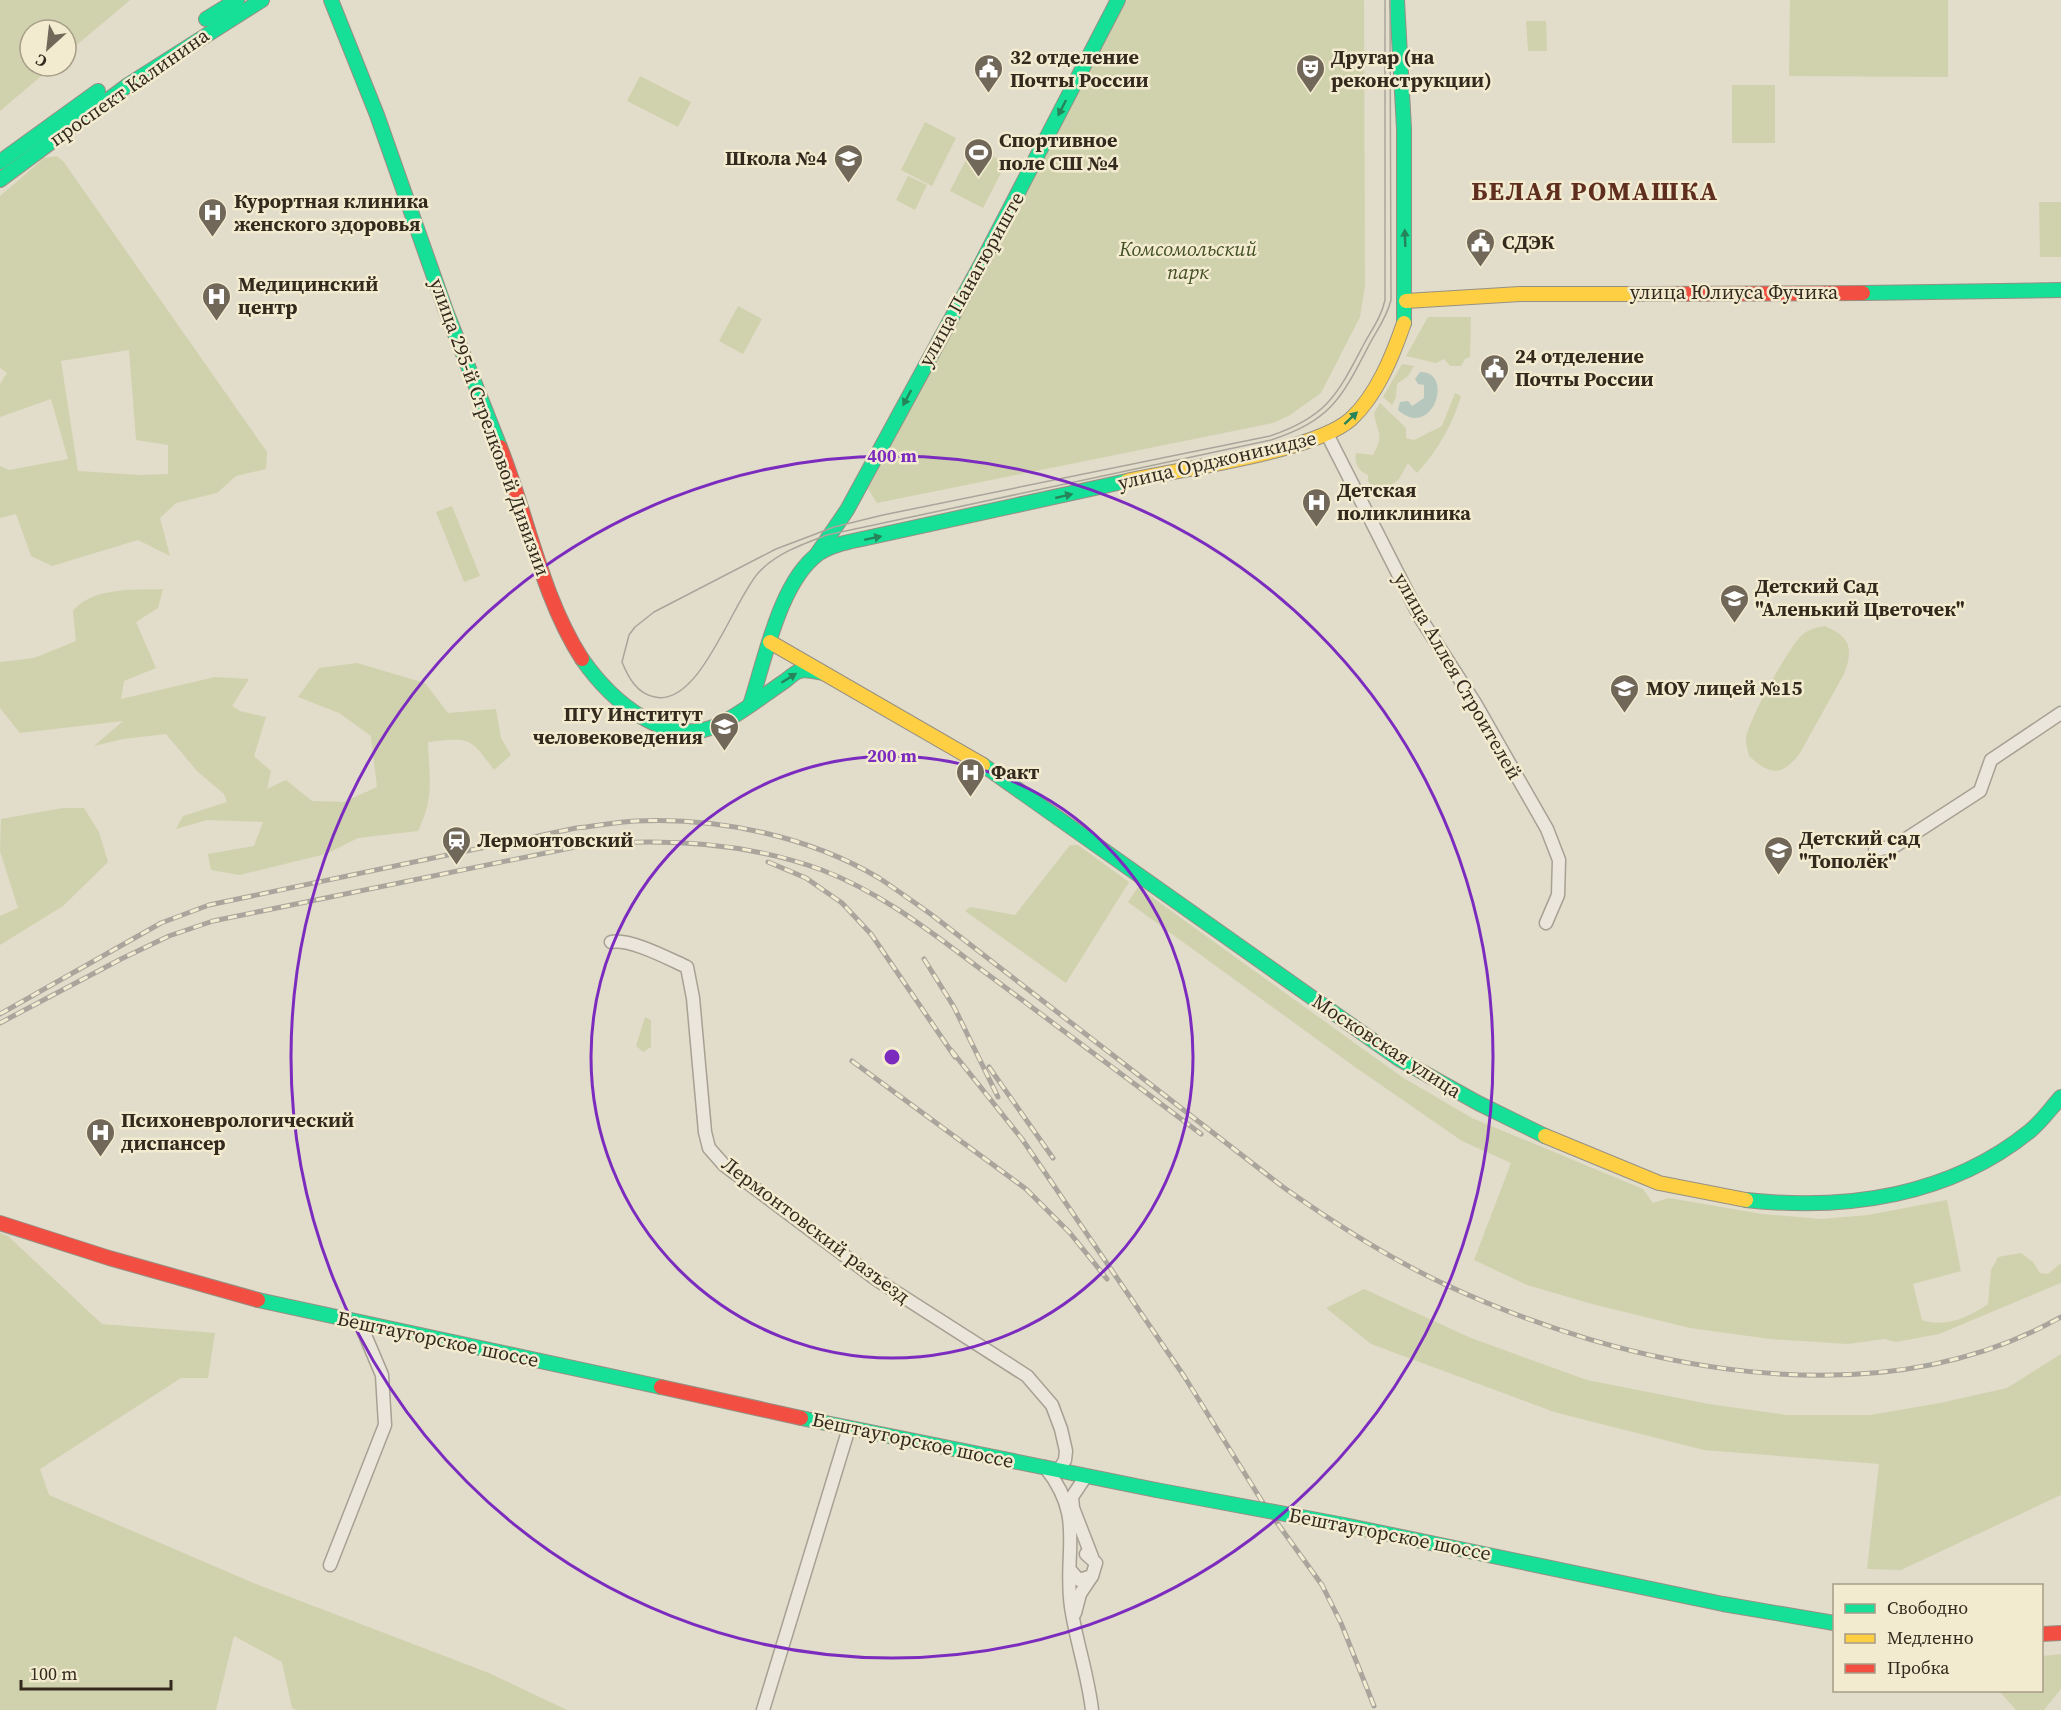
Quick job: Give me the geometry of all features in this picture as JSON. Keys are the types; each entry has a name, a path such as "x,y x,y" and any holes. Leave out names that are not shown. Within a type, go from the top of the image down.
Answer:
{"street":[{"name":"проспект Калинина","path":"0,162 74,107 237,0"},
{"name":"проспект Калинина","path":"0,180 93,109 187,45 262,0"},
{"name":"улица 295-й Стрелковой Дивизии","path":"331,0 451,323 518,494 542,569 571,642 610,692 645,720 667,730 705,730 733,716 751,702"},
{"name":"улица Панагюриште","path":"817,554 847,510 982,262 1118,0"},
{"name":"улица Орджоникидзе","path":"817,554 849,543 942,521 1250,455 1327,434 1351,420 1363,405 1397,343 1406,317 1404,129 1398,0"},
{"name":"улица Юлиуса Фучика","path":"1406,301 1520,294 1930,293 2061,290"},
{"name":"улица Аллея Строителей","path":"1327,434 1421,619 1474,703 1547,829 1559,860 1558,895 1546,923"},
{"path":"751,702 770,642 792,586 817,554"},
{"name":"Московская улица","path":"770,642 832,675 966,753 1374,1042 1437,1083 1517,1124 1654,1181 1716,1197 1765,1202 1836,1203 1890,1196 1942,1182 1993,1157 2031,1130 2061,1097"},
{"name":"Московская улица","path":"751,702 800,671 832,675"},
{"path":"1875,850 1895,846 1980,791 1991,760 2061,713"},
{"name":"Лермонтовский разъезд","path":"611,942 618,940 687,967 693,998 705,1132 709,1148 724,1165 878,1280 1027,1376 1052,1405 1061,1429 1066,1451 1065,1460 1059,1470"},
{"name":"Бештаугорское шоссе","path":"0,1223 245,1297 360,1323 849,1428 1156,1490 1344,1525 1723,1604 1833,1623"},
{"path":"330,1565 385,1425 382,1376 360,1323"},
{"path":"763,1710 849,1428"},
{"path":"1045,1467 1064,1495 1072,1535 1070,1567 1074,1620 1092,1710"},
{"path":"1074,1620 1075,1606 1092,1576 1096,1563 1073,1508 1072,1497 1086,1476"},
{"path":"1070,1567 1079,1554 1092,1557"},
{"path":"1070,1567 1079,1580 1092,1576"},
{"path":"2043,1634 2061,1633"}],"green space":[{"path":"0,0 130,0 78,44 78,18 18,18 18,78 39,78 0,111"},
{"name":"Комсомольский парк","path":"1127,0 1364,0 1365,286 1360,317 1321,393 1290,415 1273,423 877,503 868,489"},
{"path":"1790,0 1948,0 1948,77 1789,76"},
{"path":"1526,21 1546,21 1547,51 1528,51"},
{"path":"640,76 691,102 678,127 627,101"},
{"path":"1732,85 1775,85 1775,143 1732,143"},
{"path":"925,122 956,138 932,186 901,170"},
{"name":"Спортивное поле СШ №4","path":"973,146 1006,163 983,208 950,191"},
{"path":"57,156 63,161 267,452 266,469 236,476 217,493 176,503 160,518 170,556 138,540 52,566 31,556 16,514 0,518 0,466 9,470 68,459 51,399 0,417 0,384 7,373 0,368 0,196 44,158","holes":["129,350 136,440 168,445 168,474 140,475 78,471 61,361"]},
{"path":"908,176 927,185 915,210 896,200"},
{"path":"2039,202 2061,202 2061,257 2040,257"},
{"path":"738,306 762,319 743,354 719,341"},
{"path":"1428,317 1471,317 1470,357 1465,359 1461,366 1450,366 1444,359 1436,363 1406,356"},
{"path":"1402,364 1414,366 1408,376 1397,384 1396,397 1392,405 1383,397"},
{"path":"1455,393 1461,396 1458,407 1443,438 1431,456 1417,473 1408,463 1399,479 1379,495 1368,481 1368,475 1358,467 1356,453 1373,455 1377,448 1379,434 1374,413 1380,403 1406,428 1406,438 1414,440 1442,426"},
{"path":"452,506 480,576 464,582 436,512"},
{"path":"163,589 158,608 136,622 156,668 124,681 121,699 215,677 249,679 232,706 240,711 266,717 254,756 271,771 267,789 286,780 312,801 344,802 377,787 371,736 339,713 298,697 319,668 357,663 425,683 448,713 496,709 501,738 511,755 494,770 479,751 467,742 453,740 428,742 429,797 418,831 358,838 326,854 239,875 211,870 208,854 254,846 263,822 207,820 176,829 183,816 227,802 224,794 197,771 166,734 123,739 94,746 123,721 20,733 0,708 0,662 34,658 76,641 73,611 81,603 91,598 114,591"},
{"path":"1825,626 1840,634 1848,644 1849,657 1844,674 1794,761 1781,770 1770,770 1749,756 1746,740 1754,715 1770,683 1797,641 1808,631"},
{"path":"63,808 84,808 99,832 108,862 63,906 0,945 0,916 18,908 0,851 1,819"},
{"path":"1070,845 1078,845 1129,882 1066,983 965,911 970,907 1015,915"},
{"path":"1138,887 1402,1077 1472,1118 1643,1189 1653,1203 1669,1198 1762,1214 1821,1219 1868,1215 1947,1200 1961,1271 1913,1284 1922,1320 1948,1322 1973,1313 1988,1304 1991,1270 1998,1257 2021,1253 2033,1262 2040,1273 2048,1274 2061,1263 2061,1283 1939,1334 1896,1342 1884,1339 1848,1344 1770,1339 1690,1328 1527,1285 1474,1260 1511,1163 1462,1141 1355,1067 1128,902"},
{"path":"645,1017 651,1020 651,1047 643,1052 636,1046"},
{"path":"0,1233 8,1236 102,1324 215,1333 208,1378 181,1378 40,1469 49,1495 251,1582 489,1673 567,1710 297,1710 292,1708 282,1662 234,1636 216,1710 0,1710"},
{"path":"1364,1289 1471,1338 1587,1380 1709,1404 1787,1415 1870,1415 1940,1403 2007,1388 2061,1354 2061,1495 1901,1570 1867,1569 1879,1464 1704,1450 1554,1412 1371,1344 1326,1308"},
{"path":"2061,1654 2061,1689 2044,1710 2016,1710 2000,1692 2043,1692 2043,1656"}],"shaded area":[{"path":"1420,372 1431,375 1436,382 1438,392 1430,411 1421,417 1410,417 1398,410 1400,402 1408,401 1412,406 1424,398 1424,385 1418,384 1415,379"}],"tram line":[{"path":"1385,0 1385,300 1377,321 1330,401 1306,420 1270,436 883,515 834,527 776,549 654,612 635,627 629,635 622,662 638,689 655,697 671,696 687,686 714,649 759,572 782,554 809,542 827,535 1271,440 1308,424 1332,405 1350,380 1384,318 1391,300 1390,0"}],"railway":[{"path":"0,1014 161,923 209,905 576,828 628,822 667,821 730,826 793,840 852,863 879,878 932,915 1283,1187 1400,1262 1442,1283 1514,1313 1590,1339 1669,1359 1750,1372 1832,1375 1912,1368 1989,1349 2061,1317"},
{"path":"0,1023 169,936 213,921 585,845 645,842 705,844 764,853 793,861 822,870 867,891 930,932 1201,1134"},
{"path":"768,862 806,878 842,903 871,934 955,1057"},
{"path":"924,959 954,1007 998,1097"},
{"path":"951,1050 1022,1139 1184,1376 1265,1506 1322,1585 1341,1623 1374,1706"},
{"path":"852,1061 1026,1189 1070,1233 1107,1279"},
{"path":"989,1067 1053,1158"}],"traffic: fast":[{"path":"206,19 237,0"},
{"path":"0,180 128,85 262,0"},
{"path":"331,0 377,115 446,311 500,447"},
{"path":"817,554 847,510 982,262 1118,0"},
{"path":"1397,0 1404,129 1404,323"},
{"path":"0,162 98,91"},
{"path":"1863,293 2061,290"},
{"path":"751,702 768,644 793,583 805,567 823,551 851,541 1127,481"},
{"path":"582,659 608,690 641,717 660,726 680,731 700,731 720,724 802,670 823,673"},
{"path":"983,765 1399,1059 1478,1103 1545,1136"},
{"path":"1746,1200 1784,1203 1859,1200 1896,1194 1932,1184 1966,1171 1999,1153 2030,1131 2061,1097"},
{"path":"258,1300 661,1387"},
{"path":"801,1418 1156,1490"},
{"path":"1156,1490 1344,1525"},
{"path":"1344,1525 1723,1604 1833,1623"}],"traffic: slow":[{"path":"1406,301 1520,294 1642,294"},
{"path":"1127,481 1278,450 1333,431 1351,419 1369,398 1389,361 1404,323"},
{"path":"770,642 983,765"},
{"path":"1545,1136 1659,1183 1746,1200"}],"traffic: jam":[{"path":"1642,294 1863,293"},
{"path":"500,447 545,582 582,659"},
{"path":"0,1223 109,1258 258,1300"},
{"path":"661,1387 801,1418"},
{"path":"2043,1634 2061,1633"}],"place":[{"name":"32 отделение Почты России","path":"989,94"},
{"name":"Другар (на реконструкции)","path":"1310,94"},
{"name":"Спортивное поле СШ №4","path":"978,178"},
{"name":"Школа №4","path":"848,184"},
{"name":"Курортная клиника женского здоровья","path":"213,238"},
{"name":"СДЭК","path":"1481,268"},
{"name":"Медицинский центр","path":"217,322"},
{"name":"24 отделение Почты России","path":"1494,394"},
{"name":"Детская поликлиника","path":"1316,528"},
{"name":"Детский Сад \"Аленький Цветочек\"","path":"1734,624"},
{"name":"МОУ лицей №15","path":"1625,714"},
{"name":"ПГУ Институт человековедения","path":"724,752"},
{"name":"Факт","path":"970,798"},
{"name":"Лермонтовский","path":"456,866"},
{"name":"Детский сад \"Тополёк\"","path":"1778,876"},
{"name":"Психоневрологический диспансер","path":"100,1158"}],"district":[{"name":"БЕЛАЯ РОМАШКА","path":"1595,191"}]}
